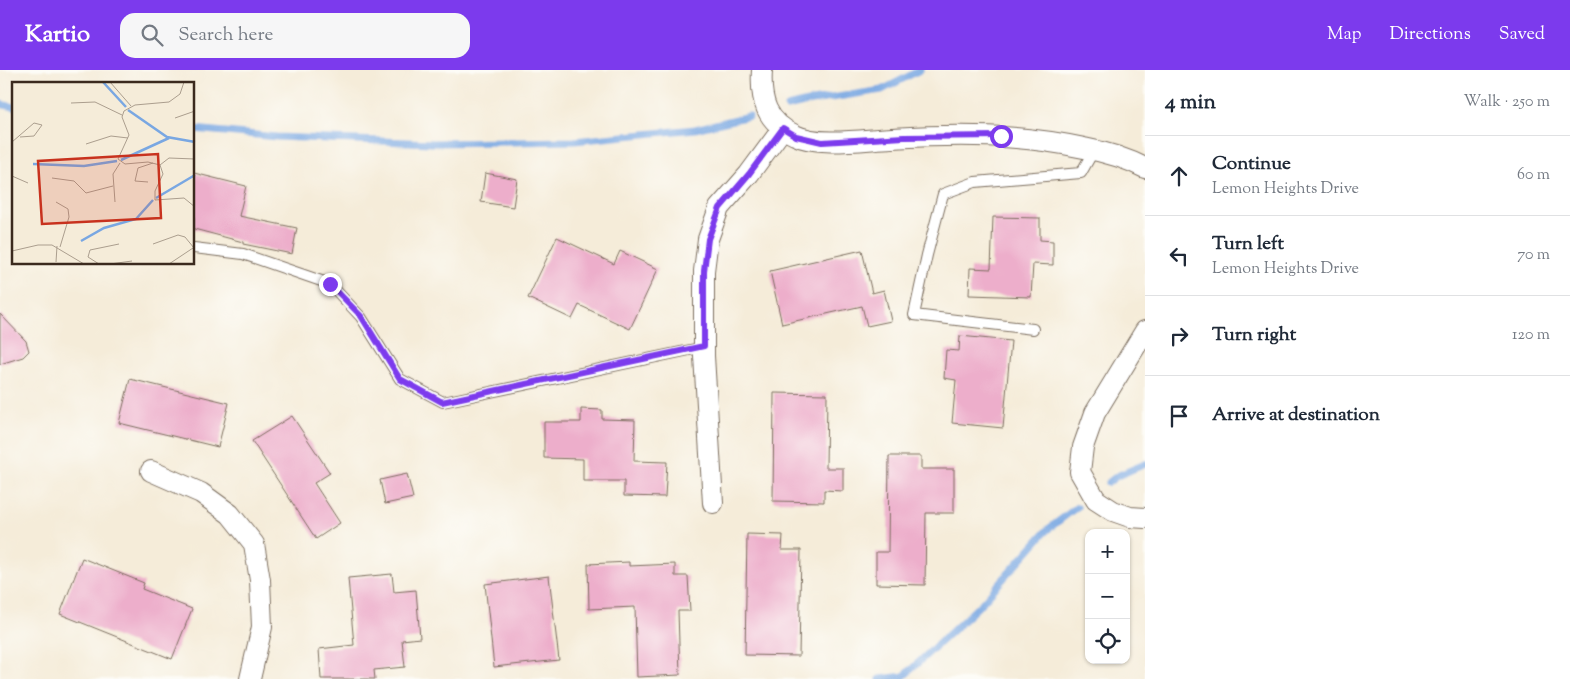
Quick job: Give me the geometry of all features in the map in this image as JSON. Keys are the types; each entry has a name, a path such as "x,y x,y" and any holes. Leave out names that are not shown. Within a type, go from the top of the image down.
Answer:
{"street":[{"path":"762,70 762,97 770,117 796,136 822,142 904,137 1001,136 1050,140 1094,150 1130,161 1145,168"},
{"path":"713,503 704,346 704,271 708,239 720,208 749,174 783,128"},
{"path":"1145,331 1095,413 1083,447 1080,472 1096,500 1112,511 1130,517 1145,518"},
{"path":"151,471 201,493 230,514 254,544 260,580 262,626 250,679"}],"lane":[{"path":"1033,328 914,315 943,194 975,182 1081,173 1094,150"},
{"path":"195,248 243,254 330,284 361,316 400,379 442,402 704,346"}],"building":[{"path":"195,173 246,186 239,216 297,228 292,254 243,244 243,242 195,229"},
{"path":"485,173 517,179 513,207 481,202"},
{"path":"993,217 1040,218 1040,240 1053,241 1053,265 1033,264 1031,297 969,295 970,268 991,269"},
{"path":"557,237 614,264 620,251 658,269 630,329 579,305 572,319 528,298"},
{"path":"862,250 872,293 884,290 891,321 867,326 862,306 782,324 770,271"},
{"path":"0,314 26,341 29,351 23,357 0,364"},
{"path":"960,336 1011,341 1003,428 952,423 956,380 944,378 946,350 959,351"},
{"path":"130,379 229,403 218,447 119,423"},
{"path":"774,393 827,394 826,468 843,468 843,491 824,490 824,502 773,501"},
{"path":"581,409 602,410 602,419 635,420 634,461 667,462 665,497 624,496 624,481 583,481 583,459 544,458 544,422 581,422"},
{"path":"292,416 330,473 314,483 340,523 316,539 252,441"},
{"path":"889,456 921,456 921,469 954,469 954,513 926,513 925,585 876,584 876,552 888,552"},
{"path":"407,474 413,498 385,504 380,480"},
{"path":"747,534 783,535 782,550 801,550 799,656 745,655"},
{"path":"82,558 144,583 142,589 192,609 172,659 60,614"},
{"path":"629,562 629,566 675,564 675,576 688,576 690,611 678,611 680,675 637,677 635,607 589,609 588,564"},
{"path":"392,574 394,592 416,590 420,638 402,640 405,667 374,670 375,679 321,679 319,649 354,645 348,578"},
{"path":"549,576 559,660 494,667 485,584"}],"waterway":[{"path":"787,107 812,101 882,90 920,70"},
{"path":"0,104 12,107"},
{"path":"195,129 277,137 433,143 574,141 695,129 749,116"},
{"path":"1108,483 1117,476 1145,464"},
{"path":"880,679 904,676 981,604 1047,530 1077,507"}],"route":[{"path":"330,284 361,316 400,379 442,402 704,346 704,271 708,239 720,208 749,174 783,128 796,136 822,142 904,137 1001,136"}]}
